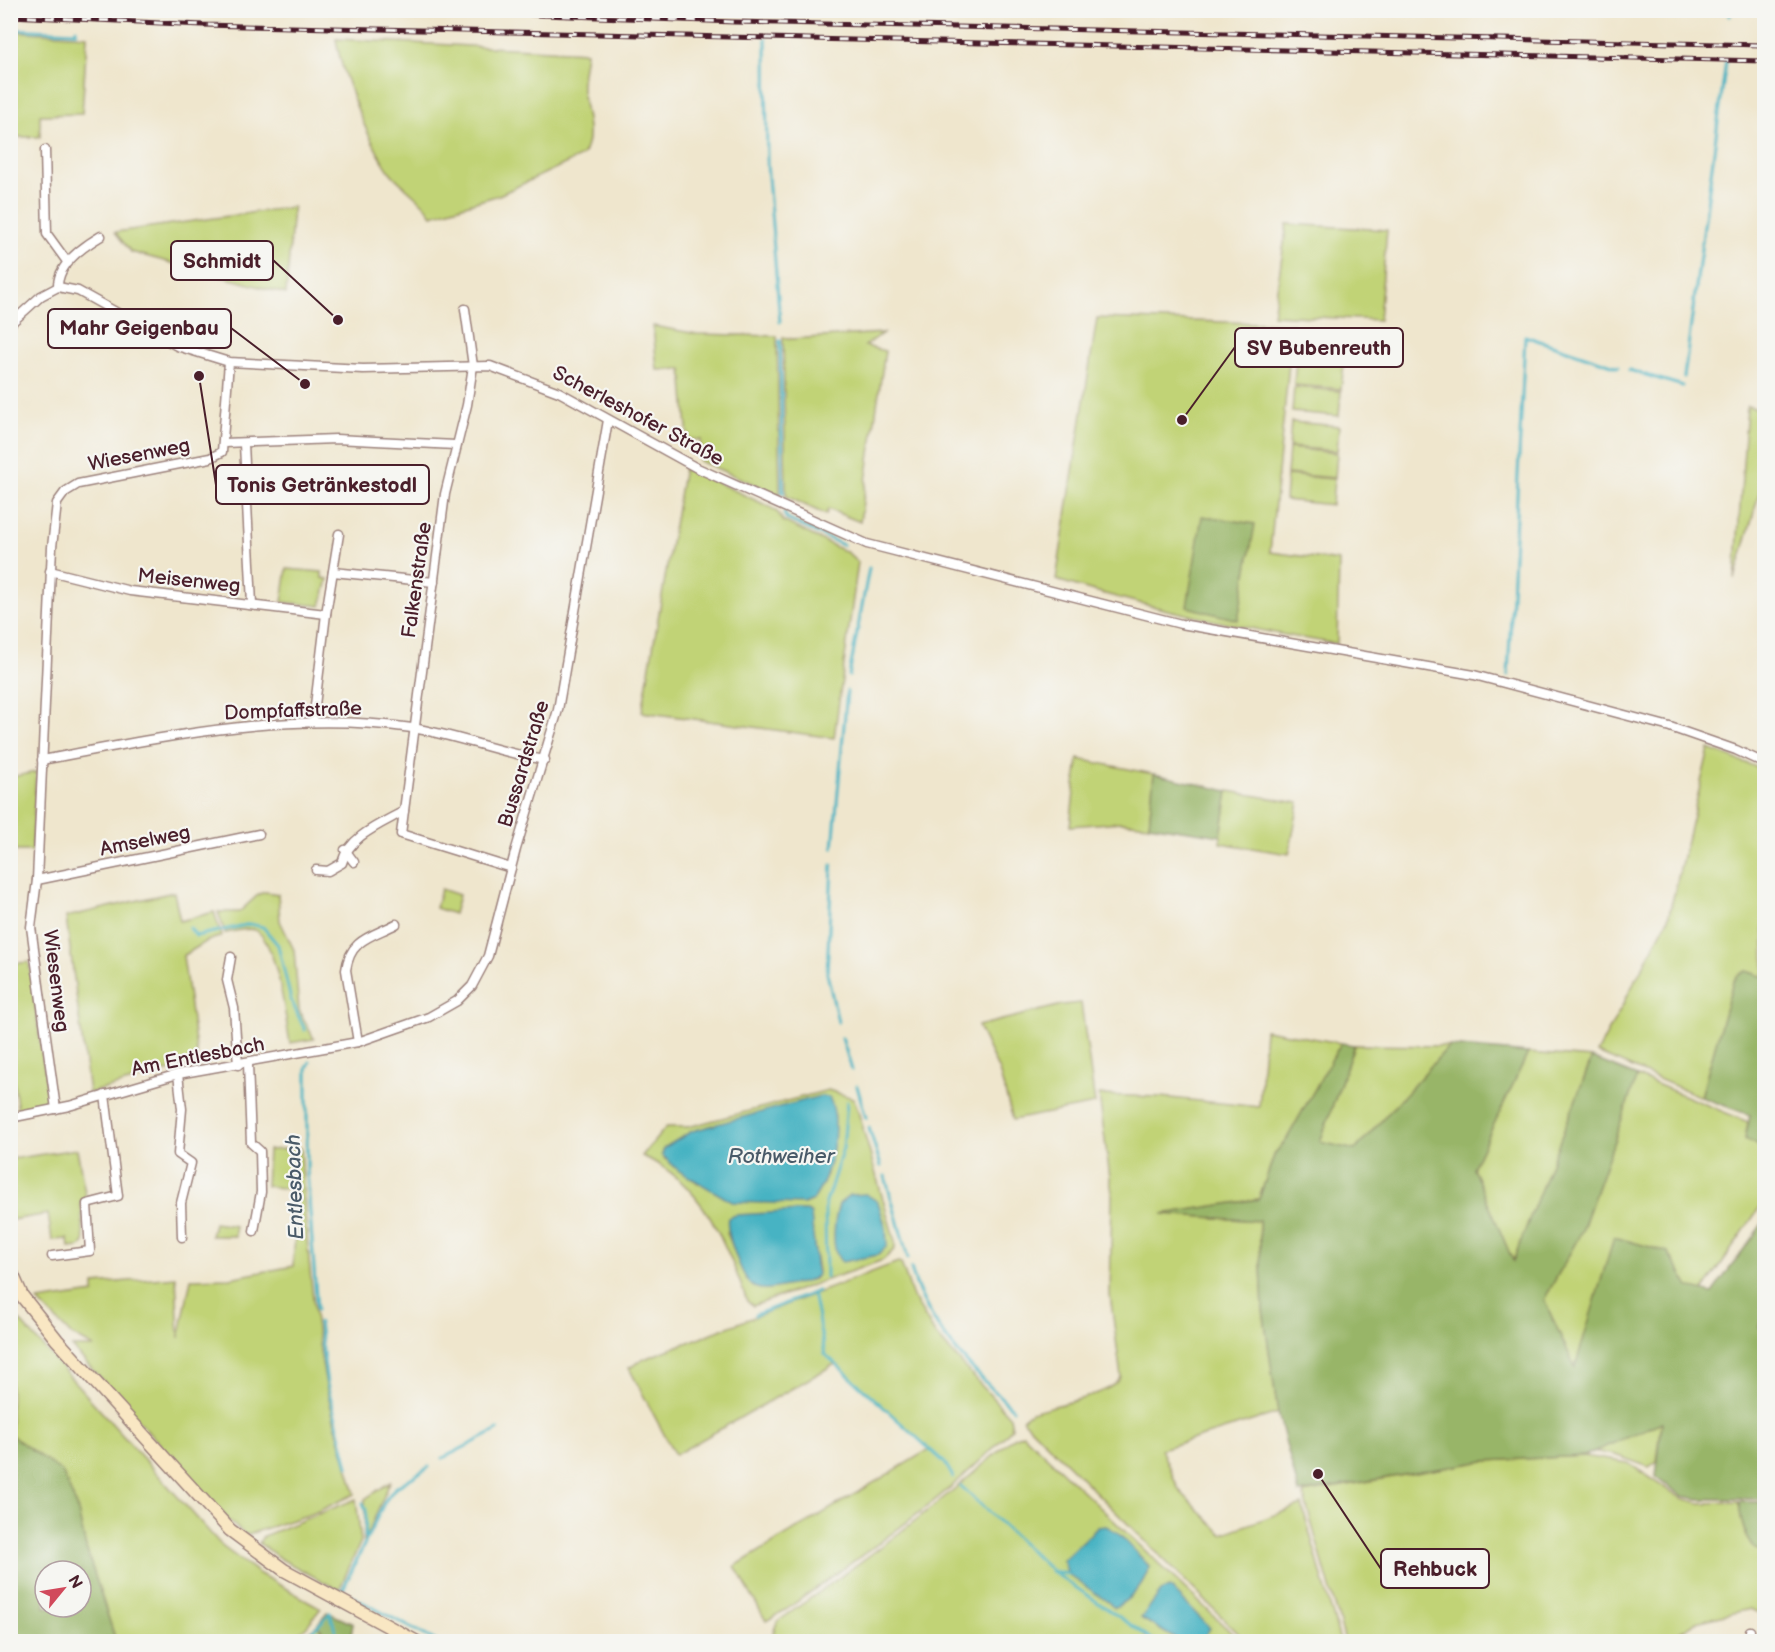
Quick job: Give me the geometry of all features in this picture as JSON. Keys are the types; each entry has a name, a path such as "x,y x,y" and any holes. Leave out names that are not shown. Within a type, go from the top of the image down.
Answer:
{"street":[{"path":"45,150 47,234 68,263"},
{"path":"10,324 41,296 58,287 58,280 68,263 89,243 101,236"},
{"name":"Scherleshofer Straße","path":"58,287 78,291 177,346 230,362 363,369 490,366 533,380 695,467 867,544 1181,624 1474,675 1670,728 1736,750 1764,764"},
{"path":"465,309 473,366"},
{"path":"230,362 224,443 336,439 455,445"},
{"name":"Falkenstraße","path":"473,366 467,405 455,445 446,494 413,728 410,775 401,834 511,868"},
{"name":"Bussardstraße","path":"358,1042 429,1017 457,1000 472,986 488,956 511,868 545,760 570,651 608,420"},
{"name":"Wiesenweg","path":"56,1109 31,927 37,880 50,571 57,503 65,492 78,484 210,458 222,452 224,443"},
{"path":"244,444 252,604"},
{"path":"313,722 326,614 339,534"},
{"name":"Meisenweg","path":"50,571 130,591 326,614"},
{"path":"333,572 434,582"},
{"name":"Dompfaffstraße","path":"42,760 197,732 313,722 413,728 545,760"},
{"path":"316,870 328,871 342,863 345,850 361,832 404,811"},
{"name":"Amselweg","path":"37,880 259,834"},
{"path":"345,850 354,862"},
{"path":"358,1042 346,970 347,958 353,947 396,924"},
{"path":"231,957 227,980 234,1008 238,1065"},
{"name":"Am Entlesbach","path":"10,1118 56,1109 178,1074 248,1064 358,1042"},
{"path":"248,1064 251,1143 260,1151 261,1192 254,1231"},
{"path":"178,1074 182,1109 178,1154 191,1163 181,1203 182,1237"},
{"path":"52,1256 90,1251 87,1204 118,1196 105,1095"},
{"path":"11,1276 22,1296 57,1340 230,1530 284,1570 417,1641"},
{"path":"1748,1641 1750,1631"}],"green space":[{"path":"11,31 87,36 82,114 40,115 40,137 11,137"},
{"path":"336,39 586,52 582,85 588,124 586,149 582,156 499,195 432,215 423,203 390,172 373,143 350,89"},
{"path":"293,207 286,294 131,252 115,232"},
{"path":"1287,224 1387,230 1379,320 1273,315"},
{"path":"1097,318 1293,324 1270,552 1339,561 1337,644 1195,616 1126,600 1056,580"},
{"path":"653,326 697,334 777,336 780,495 699,461 701,440 688,439 682,369 657,370"},
{"path":"883,333 865,346 885,351 860,522 828,509 826,515 786,496 783,337 792,339"},
{"path":"1296,360 1344,364 1341,389 1294,385"},
{"path":"1294,387 1341,391 1339,416 1292,412"},
{"path":"1747,406 1764,411 1764,476 1735,579"},
{"path":"1291,422 1339,426 1337,451 1289,447"},
{"path":"1289,448 1337,453 1335,478 1287,474"},
{"path":"684,467 770,507 783,521 848,553 858,562 834,738 642,712"},
{"path":"1287,475 1334,479 1332,505 1285,500"},
{"path":"1202,516 1255,524 1238,620 1187,607"},
{"path":"287,569 322,572 322,578 328,579 321,606 282,602"},
{"path":"1709,749 1764,770 1764,977 1746,971 1737,976 1733,982 1701,1097 1597,1053 1668,919"},
{"path":"1078,759 1154,774 1149,825 1121,822 1070,826"},
{"path":"36,772 32,851 11,851 11,777"},
{"path":"1154,774 1228,791 1221,836 1149,825"},
{"path":"1228,791 1299,803 1289,854 1220,843"},
{"path":"441,889 459,895 454,914 436,908"},
{"path":"174,892 180,921 214,912 222,936 207,941 183,956 198,1063 89,1093 66,917"},
{"path":"266,892 278,894 280,921 294,950 299,1010 314,1039 290,1043 280,983 264,939 254,930 246,929 225,933 218,912 239,912 259,894"},
{"path":"29,962 48,1096 44,1106 18,1112 10,1057 10,964"},
{"path":"1746,971 1764,977 1764,1149 1745,1139 1750,1115 1701,1097 1733,982 1737,976"},
{"path":"1081,1003 1095,1104 1013,1120 999,1071 978,1026 1062,1005"},
{"path":"1265,1030 1341,1043 1285,1142 1275,1153 1259,1199 1166,1214 1259,1221 1263,1309 1278,1413 1161,1449 1179,1490 1222,1534 1302,1505 1340,1641 1246,1641 1022,1419 1031,1412 1106,1389 1121,1377 1110,1295 1112,1193 1099,1095 1160,1097 1259,1107"},
{"path":"1341,1043 1354,1045 1320,1142 1355,1150 1449,1046 1528,1053 1473,1168 1513,1261 1592,1058 1637,1076 1582,1231 1544,1300 1575,1367 1614,1237 1668,1252 1689,1287 1712,1293 1764,1224 1764,1312 1759,1327 1764,1329 1764,1499 1699,1499 1682,1496 1656,1477 1662,1422 1584,1456 1484,1461 1299,1493 1278,1413 1263,1309 1259,1221 1162,1214 1259,1199 1275,1153 1285,1142"},
{"path":"1354,1045 1449,1046 1355,1150 1320,1142"},
{"path":"1528,1053 1592,1058 1513,1262 1473,1168"},
{"path":"1637,1076 1748,1122 1745,1139 1764,1149 1764,1201 1703,1291 1689,1288 1668,1252 1575,1368 1544,1300 1582,1231"},
{"path":"828,1090 853,1098 895,1242 895,1249 883,1260 753,1306 747,1301 721,1237 696,1198 681,1181 663,1167 642,1156 666,1127 688,1127","holes":["835,1115 827,1174 813,1200 804,1204 698,1183 664,1158 664,1148 692,1131","809,1212 818,1271 814,1279 768,1289 747,1280 727,1233"]},
{"path":"301,1148 309,1264 320,1351 331,1409 355,1494 314,1513 246,1535 230,1522 72,1347 94,1347 70,1334 38,1301 94,1293 94,1284 176,1277 179,1338 191,1279 230,1278 293,1266 298,1190 266,1186 268,1150"},
{"path":"77,1149 86,1198 81,1202 84,1242 80,1247 69,1248 68,1239 52,1240 48,1214 11,1220 11,1159"},
{"path":"214,1223 235,1226 235,1236 211,1236"},
{"path":"898,1262 901,1263 913,1297 935,1334 1010,1417 1012,1428 962,1478 934,1501 845,1568 766,1621 735,1566 930,1449 835,1364 675,1455 629,1368 644,1359"},
{"path":"10,1310 223,1547 260,1574 321,1608 306,1627 288,1641 116,1641 93,1570 93,1559 90,1559 86,1548 77,1507 62,1472 11,1435"},
{"path":"1662,1422 1657,1461 1649,1467 1615,1455 1592,1451"},
{"path":"1023,1434 1240,1641 1202,1641 1205,1638 1141,1618 1179,1641 1156,1641 1145,1635 1146,1641 777,1642 773,1633 777,1622 927,1511 1013,1438","holes":["1117,1532 1149,1566 1115,1607 1065,1568"]},
{"path":"11,1435 62,1472 77,1507 90,1559 33,1559 33,1619 93,1619 93,1570 116,1641 11,1641"},
{"path":"1584,1456 1628,1463 1681,1498 1700,1503 1739,1502 1745,1533 1755,1549 1764,1550 1764,1615 1750,1609 1696,1622 1666,1641 1345,1641 1303,1493 1484,1461"},
{"path":"390,1482 364,1542 365,1499"},
{"path":"356,1499 361,1541 339,1590 281,1559 259,1543 263,1536"},
{"path":"1739,1502 1764,1502 1764,1551 1755,1549 1748,1538"},
{"path":"327,1612 353,1624 350,1641 331,1641 317,1625"},
{"path":"317,1625 331,1641 298,1642"}],"water":[{"name":"Rothweiher","path":"820,1096 829,1097 833,1108 835,1135 833,1150 819,1190 813,1200 803,1204 732,1202 679,1171 662,1155 664,1148 692,1131"},
{"name":"Rothweiher","path":"866,1194 878,1202 886,1228 887,1246 878,1255 842,1262 834,1243 839,1204 850,1195"},
{"name":"Rothweiher","path":"807,1211 811,1214 817,1275 805,1282 777,1288 754,1287 744,1275 735,1255 729,1233 728,1218 736,1215"},
{"path":"1106,1526 1117,1532 1149,1566 1136,1590 1115,1607 1068,1574 1063,1560 1098,1527"},
{"path":"1170,1587 1210,1628 1202,1641 1179,1641 1141,1618 1161,1591"}],"waterway":[{"path":"1730,10 1730,16"},
{"name":"Entlesbach","path":"10,29 76,32 76,29"},
{"path":"766,39 767,164 780,322"},
{"path":"1684,377 1726,61"},
{"path":"1508,676 1525,336 1618,367"},
{"path":"780,341 783,493"},
{"path":"1629,370 1683,386"},
{"path":"784,513 787,519 843,545"},
{"path":"849,676 869,568"},
{"path":"833,848 847,691"},
{"path":"832,865 827,973 838,1022"},
{"name":"Entlesbach","path":"190,928 196,936 250,924 263,927 278,945 291,1000 305,1030"},
{"path":"842,1038 852,1070"},
{"name":"Entlesbach","path":"310,1062 307,1068 307,1171 317,1310"},
{"path":"857,1086 866,1118"},
{"path":"826,1277 825,1206 843,1148 847,1102"},
{"path":"869,1128 881,1166"},
{"path":"885,1176 908,1258"},
{"path":"911,1268 927,1308 952,1345 1013,1409"},
{"path":"755,1315 818,1291"},
{"path":"813,1293 825,1354 945,1463 953,1477"},
{"path":"319,1323 327,1384 348,1466"},
{"path":"443,1458 498,1430"},
{"path":"342,1591 385,1501 395,1488 429,1467"},
{"path":"961,1486 1053,1572 1068,1574"},
{"path":"363,1503 366,1510 365,1537"},
{"path":"1056,1574 1156,1642"},
{"path":"351,1596 438,1642"},
{"path":"330,1613 339,1642"},
{"path":"302,1642 330,1613"}],"railway":[{"path":"400,10 735,22 1764,45"},
{"path":"10,16 203,25 1764,61"}],"place":[{"name":"Schmidt","path":"338,320"},
{"name":"Tonis Getränkestodl","path":"199,376"},
{"name":"Mahr Geigenbau","path":"305,384"},
{"name":"SV Bubenreuth","path":"1182,420"},
{"name":"Rehbuck","path":"1318,1474"}]}
